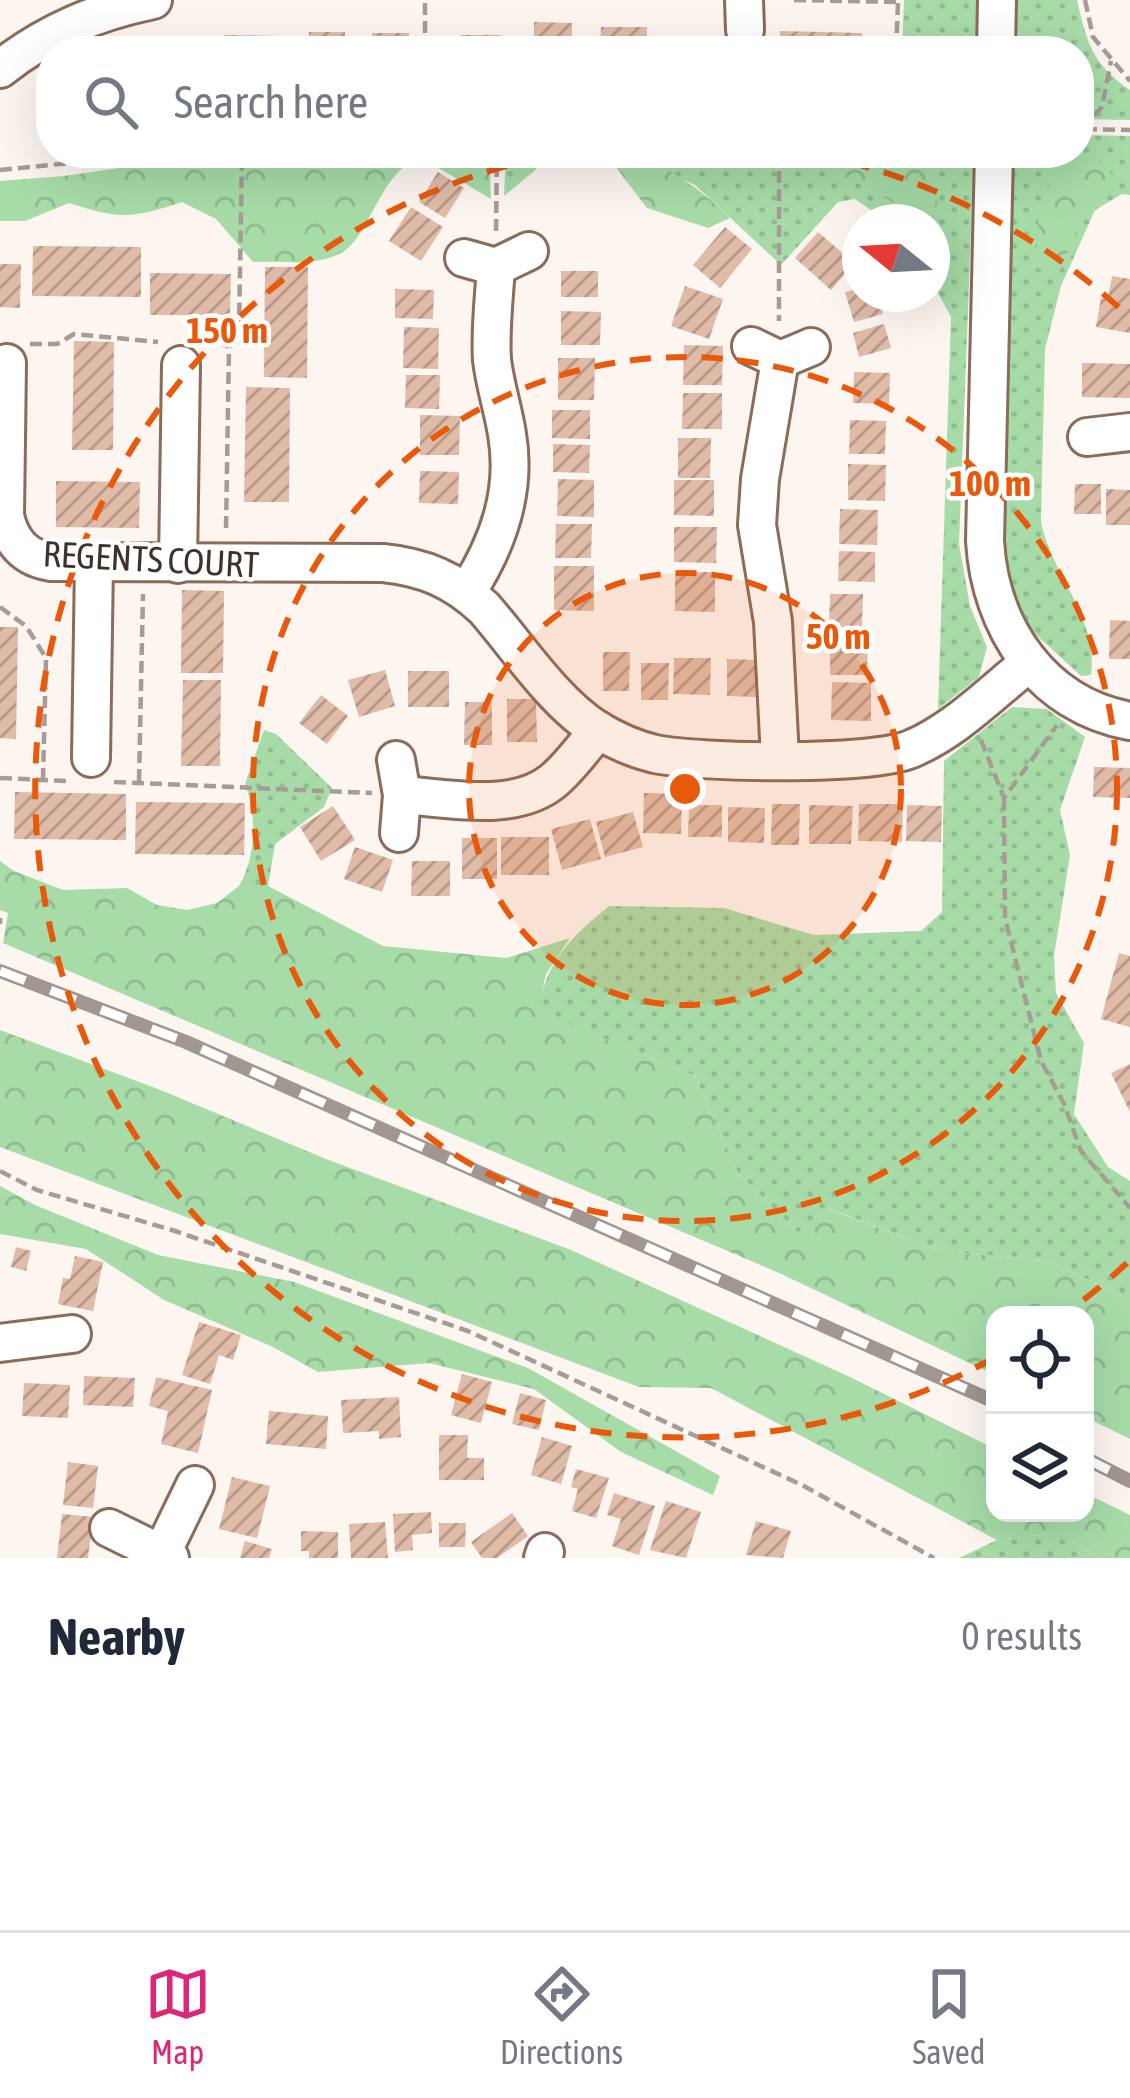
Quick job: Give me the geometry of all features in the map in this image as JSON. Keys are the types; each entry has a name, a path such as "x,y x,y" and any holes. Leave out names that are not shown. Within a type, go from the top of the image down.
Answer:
{"street":[{"path":"47,36 82,19 153,0"},
{"path":"996,36 997,0"},
{"path":"0,69 36,44"},
{"path":"994,168 986,565 1004,624 1029,663 1074,701 1130,721"},
{"path":"529,251 480,262 510,481 499,530 467,592 598,730 659,755 854,760 894,754 927,740 970,712 1029,663"},
{"path":"161,564 180,350"},
{"path":"780,351 760,479 758,525 773,622 780,758"},
{"name":"REGENTS COURT","path":"17,353 7,526 20,548 38,560 408,566 430,571 467,592"},
{"path":"1087,437 1130,432"},
{"path":"94,562 94,774"},
{"path":"399,833 399,778 490,800 523,796 554,781 598,730"},
{"path":"0,1343 72,1334"},
{"path":"110,1528 166,1555 195,1485"}],"path":[{"path":"425,0 425,36"},
{"path":"794,0 898,1 897,36"},
{"path":"1085,0 1093,36"},
{"path":"1094,38 1130,81"},
{"path":"1094,115 1102,107 1111,61"},
{"path":"1094,129 1130,130"},
{"path":"0,170 36,166"},
{"path":"225,564 229,347 239,328 242,168"},
{"path":"480,262 495,168"},
{"path":"779,168 780,351"},
{"path":"17,353 57,344 74,334 180,350 219,342 229,347"},
{"path":"139,783 161,564"},
{"path":"0,607 26,626 46,658 43,780"},
{"path":"1004,797 1074,701"},
{"path":"970,712 1004,797 1005,918 1041,1061 1081,1150 1130,1208"},
{"path":"0,778 43,780 94,774 139,783 399,778"},
{"path":"0,1171 37,1190 175,1231 468,1331 802,1485 934,1558"}],"green space":[{"path":"904,0 980,0 979,36 903,36"},
{"path":"1014,0 1077,0 1087,36 1014,36"},
{"path":"1094,52 1130,90 1130,120 1094,119"},
{"path":"1094,135 1130,136 1130,195 1122,194 1095,210 1061,286 1045,349 1041,522 1082,616 1092,654 1091,675 1081,676 1032,631 1006,587 1000,532 1011,168 1094,168"},
{"path":"1094,155 1113,176 1085,212 1058,275 1035,267 1039,212 1055,168 1094,168"},
{"path":"119,168 403,168 349,247 307,262 253,262 216,219 182,202 125,215 69,203 25,221 0,221 0,181"},
{"path":"439,168 490,168 491,199"},
{"path":"505,168 537,168 504,196"},
{"path":"616,168 663,168 730,218 708,228 647,208"},
{"path":"659,168 973,168 959,544 970,606 987,647 979,677 938,709 951,317 950,204 838,202 781,265 695,185"},
{"path":"830,168 934,168 942,183 937,204 897,204"},
{"path":"1012,707 1047,709 1085,737 1060,810 1070,855 1054,956 1056,993 1084,1043 1074,1114 1108,1167 1130,1181 1130,1300 1051,1262 937,1250 828,1208 798,1233 738,1173 695,1076 537,1011 562,951 609,906 724,908 814,935 921,931 942,912 944,761"},
{"path":"264,730 276,734 332,788 324,807 275,844 268,886 239,886 253,836 245,784"},
{"path":"0,861 63,890 127,888 157,905 187,910 217,903 239,886 268,886 383,946 506,958 570,938 546,974 538,1011 695,1076 738,1173 798,1233 827,1208 937,1250 1051,1262 1130,1300 1130,1439 1094,1421 1094,1306 986,1306 986,1371 779,1273 3,943 8,913 0,910"},
{"path":"0,1030 571,1250 850,1377 986,1445 986,1522 1094,1522 1094,1497 1130,1515 1130,1558 1100,1558 1057,1533 997,1540 711,1388 639,1387 0,1147"},
{"path":"0,1186 158,1255 294,1282 528,1368 720,1476 713,1495 621,1452 534,1389 429,1363 318,1372 164,1300 86,1249 0,1234"},
{"path":"1057,1533 1100,1558 959,1558 997,1540"}],"building":[{"path":"534,22 572,23 572,36 534,36"},
{"path":"601,27 647,27 647,36 601,36"},
{"path":"780,31 862,33 862,36 780,36"},
{"path":"309,32 345,32 345,36 309,36"},
{"path":"372,33 409,33 409,36"},
{"path":"438,172 464,188 445,218 419,202"},
{"path":"411,207 443,227 421,261 389,241"},
{"path":"725,227 752,249 720,288 693,265"},
{"path":"818,232 842,253 842,277 831,290 795,258"},
{"path":"33,246 141,247 141,297 32,296"},
{"path":"0,264 21,264 20,308 0,307"},
{"path":"265,267 308,267 307,378 264,377"},
{"path":"561,271 598,271 598,297 561,297"},
{"path":"150,273 231,274 230,315 150,315"},
{"path":"1112,276 1130,279 1130,333 1096,327 1101,298 1108,299"},
{"path":"685,286 723,299 709,339 671,326"},
{"path":"395,289 434,290 433,319 395,318"},
{"path":"561,311 601,312 600,345 561,345"},
{"path":"851,312 882,312 883,314 854,322"},
{"path":"884,324 891,348 859,357 853,333"},
{"path":"404,327 439,328 438,369 403,368"},
{"path":"74,341 114,342 113,450 72,450"},
{"path":"684,345 723,346 722,385 683,385"},
{"path":"558,358 595,358 594,400 558,400"},
{"path":"1082,363 1130,364 1130,398 1082,397"},
{"path":"854,372 890,373 889,404 853,403"},
{"path":"406,375 440,375 439,409 405,408"},
{"path":"246,387 290,388 289,502 244,502"},
{"path":"683,393 722,393 722,429 682,429"},
{"path":"552,410 590,410 590,439 552,438"},
{"path":"420,415 460,416 459,455 420,455"},
{"path":"850,420 886,421 885,454 849,454"},
{"path":"678,438 711,438 710,478 678,478"},
{"path":"553,444 590,445 589,473 553,472"},
{"path":"848,464 886,465 885,501 848,500"},
{"path":"420,471 459,472 458,504 419,503"},
{"path":"558,479 594,480 594,517 557,516"},
{"path":"674,480 714,480 714,516 674,515"},
{"path":"56,481 140,482 139,528 56,527"},
{"path":"1075,484 1101,484 1101,514 1074,514"},
{"path":"1106,489 1130,490 1130,525 1106,525"},
{"path":"840,509 878,510 877,545 839,544"},
{"path":"556,524 592,524 591,558 555,558"},
{"path":"674,527 717,527 716,563 674,562"},
{"path":"839,551 875,552 875,582 838,581"},
{"path":"554,566 594,566 594,611 554,610"},
{"path":"675,572 715,572 715,612 675,611"},
{"path":"182,590 224,591 223,673 181,673"},
{"path":"830,594 863,594 862,628 829,627"},
{"path":"1110,620 1130,621 1130,659 1109,659"},
{"path":"0,627 18,627 16,739 0,738"},
{"path":"830,638 868,639 867,675 830,675"},
{"path":"603,652 630,652 629,691 603,691"},
{"path":"674,658 711,658 710,695 673,694"},
{"path":"727,659 757,660 756,697 727,696"},
{"path":"641,663 669,663 668,700 641,700"},
{"path":"385,670 395,706 359,717 348,680"},
{"path":"408,671 449,671 449,707 408,707"},
{"path":"183,680 221,680 220,766 181,766"},
{"path":"832,682 871,683 871,721 831,720"},
{"path":"321,695 348,716 327,744 299,723"},
{"path":"507,699 536,699 537,742 507,742"},
{"path":"465,702 492,702 492,745 464,745"},
{"path":"1094,767 1130,768 1130,798 1093,797"},
{"path":"15,792 126,794 126,840 14,839"},
{"path":"644,793 682,794 681,834 643,833"},
{"path":"136,802 245,803 244,855 135,854"},
{"path":"772,804 800,804 799,845 771,845"},
{"path":"859,804 903,804 902,842 858,841"},
{"path":"689,805 722,805 722,837 688,837"},
{"path":"809,805 853,806 851,844 809,844"},
{"path":"907,805 942,806 941,842 906,841"},
{"path":"333,806 355,840 321,861 300,827"},
{"path":"728,807 765,808 764,843 728,842"},
{"path":"633,812 643,847 605,857 596,822"},
{"path":"590,819 601,859 562,870 551,829"},
{"path":"501,837 549,837 549,875 501,875"},
{"path":"462,838 497,838 497,879 462,879"},
{"path":"355,847 393,860 382,892 344,879"},
{"path":"412,861 450,861 450,896 411,896"},
{"path":"1119,953 1130,956 1130,1027 1101,1019"},
{"path":"1130,1064 1130,1112 1111,1073"},
{"path":"16,1247 31,1251 26,1271 11,1267"},
{"path":"75,1256 103,1262 93,1311 58,1304 63,1278 70,1279"},
{"path":"199,1322 241,1335 233,1360 219,1355 210,1384 182,1375"},
{"path":"462,1374 492,1382 481,1423 451,1415"},
{"path":"84,1376 135,1378 133,1407 83,1405"},
{"path":"156,1377 212,1390 198,1453 161,1444 168,1411 149,1406"},
{"path":"24,1383 70,1385 68,1418 22,1416"},
{"path":"520,1393 546,1400 539,1430 512,1424"},
{"path":"399,1397 401,1437 379,1439 379,1431 343,1433 341,1400"},
{"path":"269,1411 328,1416 326,1449 266,1444"},
{"path":"439,1435 468,1435 467,1458 484,1458 484,1480 439,1480"},
{"path":"542,1437 572,1446 561,1484 531,1475"},
{"path":"68,1462 98,1466 93,1508 63,1505"},
{"path":"576,1469 609,1478 596,1518 572,1511 578,1489 571,1487"},
{"path":"232,1477 270,1486 257,1538 219,1529"},
{"path":"614,1493 655,1506 639,1555 612,1546 621,1519 607,1515"},
{"path":"666,1501 701,1512 686,1558 650,1550"},
{"path":"431,1512 432,1533 412,1535 413,1550 395,1552 393,1514"},
{"path":"512,1513 528,1536 497,1558 482,1558 471,1542"},
{"path":"62,1514 93,1517 88,1558 57,1558"},
{"path":"756,1521 791,1531 783,1558 746,1555"},
{"path":"385,1522 388,1558 351,1558 349,1524"},
{"path":"439,1523 466,1523 465,1547 439,1547"},
{"path":"301,1531 338,1532 338,1558 309,1558 309,1551 301,1551"},
{"path":"245,1541 272,1549 269,1558 240,1558"}],"railway":[{"path":"0,971 186,1042 986,1398"},
{"path":"1094,1463 1130,1481"}]}
